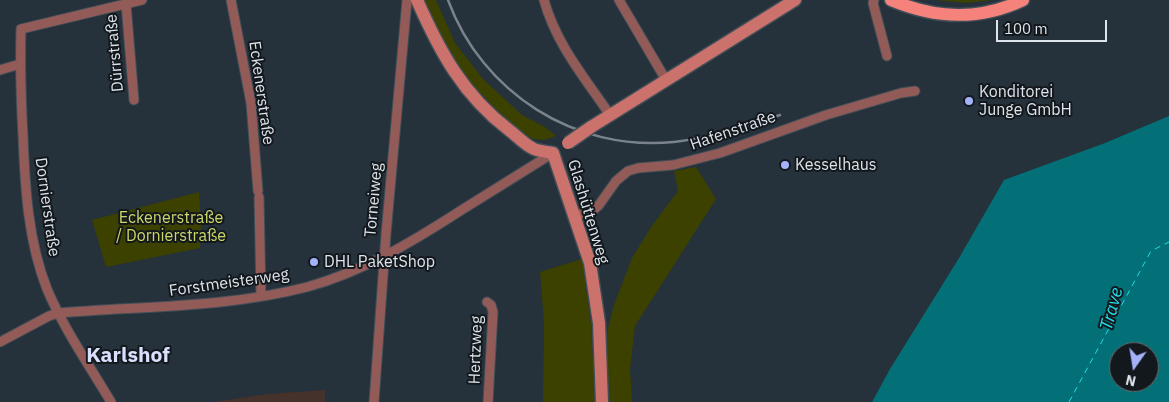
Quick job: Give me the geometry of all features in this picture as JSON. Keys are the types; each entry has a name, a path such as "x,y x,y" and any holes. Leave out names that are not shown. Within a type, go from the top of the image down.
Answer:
{"main road":[{"path":"891,0 932,14 960,15 991,12 1024,0"}],"street":[{"path":"126,4 142,0"},
{"name":"Eckenerstraße","path":"232,0 250,103 258,194 261,296"},
{"name":"Torneiweg","path":"374,402 384,256 407,0"},
{"name":"Glashüttenweg","path":"417,0 436,42 456,76 474,98 496,120 534,149 553,153 590,263 598,323 602,402"},
{"path":"544,0 553,26 565,50 610,115"},
{"path":"619,0 666,80"},
{"path":"553,153 591,127 795,0"},
{"path":"874,0 873,3 887,56"},
{"name":"Dornierstraße","path":"111,402 58,313 35,252 25,185 20,64 21,29 126,4"},
{"name":"Dürrstraße","path":"126,4 134,100"},
{"path":"0,70 20,64"},
{"name":"Hafenstraße","path":"575,215 591,212 599,205 616,182 628,171 638,168 674,165 720,153 826,115 902,92 915,91"},
{"name":"Forstmeisterweg","path":"0,342 34,323 58,313 209,303 307,287 369,264 384,256 553,153"},
{"name":"Hertzweg","path":"487,302 491,305 493,312 488,402"}],"shaded area":[{"path":"325,390 325,402 214,402 267,394"}],"green space":[{"path":"423,0 436,0 455,43 483,79 522,115 545,127 556,136 544,140 533,139 516,129 492,105 461,73 446,50"},
{"path":"935,0 992,0 965,3"},
{"path":"696,167 716,199 635,326 630,369 632,402 607,402 605,348 614,305 632,258 651,227 678,191 674,171"},
{"name":"Eckenerstraße / Dornierstraße","path":"199,192 200,248 106,267 92,220"},
{"path":"582,259 591,324 595,402 543,402 544,323 540,272"}],"water":[{"name":"Trave","path":"1169,116 1169,402 872,402 1004,180 1105,143"}],"ferry route":[{"path":"1069,402 1151,251 1169,242"}],"railway":[{"path":"448,0 463,33 484,63 508,88 537,110 568,126 602,137 637,143 674,142 714,135 780,115"}],"place":[{"name":"Konditorei Junge GmbH","path":"969,101"},
{"name":"Kesselhaus","path":"785,165"},
{"name":"DHL PaketShop","path":"314,262"}],"district":[{"name":"Karlshof","path":"128,356"}]}
